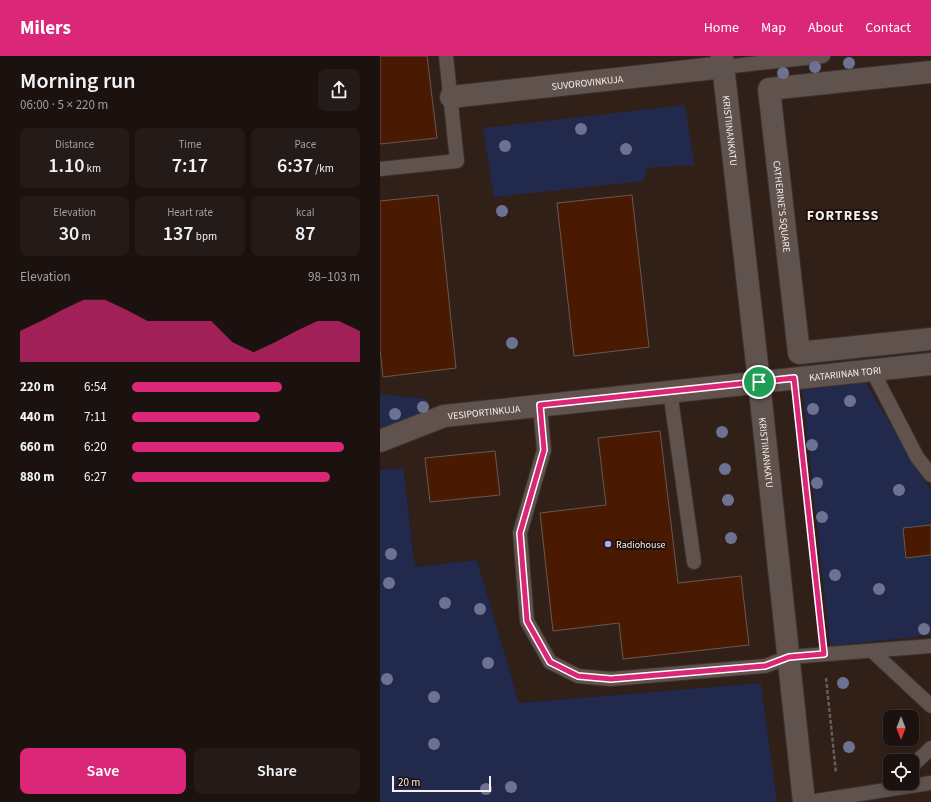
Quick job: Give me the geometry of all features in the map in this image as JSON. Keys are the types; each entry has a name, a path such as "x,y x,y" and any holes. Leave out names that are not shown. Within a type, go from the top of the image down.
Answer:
{"street":[{"name":"SUVOROVINKUJA","path":"451,97 723,62"},
{"name":"KRISTIINANKATU","path":"723,62 804,802"},
{"name":"CATHERINE'S SQUARE","path":"931,72 769,89 799,353 931,339"},
{"name":"KATARIINAN TORI","path":"759,382 931,364"},
{"name":"VESIPORTINKUJA","path":"380,441 444,416 759,382"}],"lane":[{"path":"380,169 457,161 446,56"},
{"path":"723,62 823,56"},
{"path":"872,370 917,457 931,475"},
{"path":"670,391 694,562"},
{"path":"540,405 544,450 520,533 527,621 550,662 578,676 611,679 765,666 789,657 931,646"},
{"path":"872,651 931,706"},
{"path":"919,759 931,748"},
{"path":"919,784 931,783"},
{"path":"809,802 883,788"}],"path":[{"path":"794,378 839,797"}],"shaded area":[{"path":"380,56 931,56 931,802 777,802 761,683 519,703 477,560 415,567 403,468 380,470 380,429 429,399 380,394"},
{"path":"685,105 694,165 647,168 644,181 494,197 483,128"},
{"path":"865,382 931,491 931,635 830,646 802,387"},
{"path":"380,394 429,399 425,413 380,429"},
{"path":"403,468 415,567 477,560 519,703 761,683 777,802 380,802 380,470"}],"building":[{"path":"380,56 427,56 437,138 380,144"},
{"path":"438,195 456,368 383,377 380,349 380,201"},
{"path":"632,195 649,347 574,356 557,203"},
{"name":"Radiohouse","path":"660,431 678,583 741,576 749,645 623,659 619,623 553,631 540,513 606,505 598,438"},
{"path":"495,451 500,495 430,502 425,458"},
{"path":"931,525 931,555 906,558 903,528"}],"place":[{"name":"Radiohouse","path":"608,544"}],"district":[{"name":"FORTRESS","path":"843,215"}],"route":[{"path":"794,378 824,654 789,657 765,666 611,679 578,676 550,662 527,621 520,533 544,450 540,405 759,382 794,378"}]}
